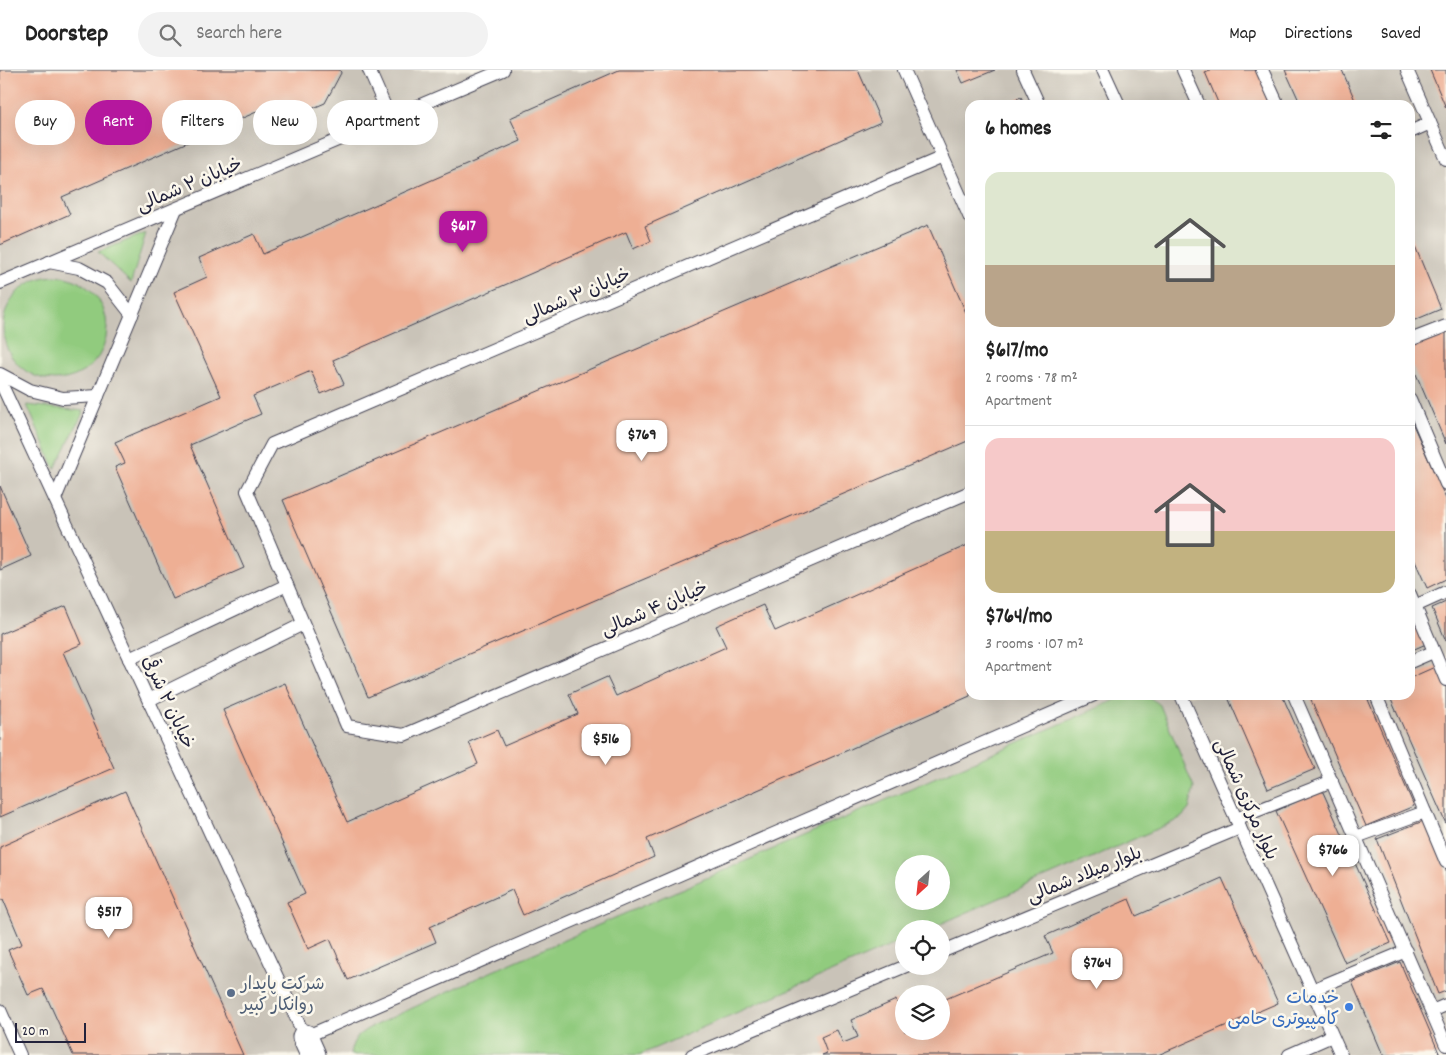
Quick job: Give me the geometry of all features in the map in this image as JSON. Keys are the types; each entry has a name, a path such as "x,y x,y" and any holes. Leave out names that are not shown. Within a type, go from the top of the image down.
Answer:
{"lane":[{"path":"369,70 382,100"},
{"name":"خیابان ۲ شمالی","path":"432,100 503,70"},
{"path":"904,70 965,207"},
{"path":"1023,70 1037,100"},
{"path":"1103,70 1118,100"},
{"path":"1183,70 1197,100"},
{"path":"1262,70 1276,100"},
{"path":"1407,70 1446,159"},
{"path":"1415,130 1430,123"},
{"name":"خیابان ۲ شمالی","path":"0,283 327,145"},
{"name":"خیابان ۳ شمالی","path":"287,585 247,491 272,444 943,156"},
{"path":"55,499 176,209"},
{"path":"49,262 79,268 107,284 132,315"},
{"path":"1415,338 1446,326"},
{"path":"0,374 30,390 63,398 98,396"},
{"name":"خیابان ۲ شرقی","path":"0,381 309,1046"},
{"path":"1415,411 1446,484"},
{"name":"خیابان ۴ شمالی","path":"303,624 347,726 404,735 965,494"},
{"path":"129,658 287,585 303,624 148,700"},
{"path":"1415,599 1446,592"},
{"path":"1415,607 1446,680"},
{"path":"1415,660 1433,652"},
{"path":"309,1046 1083,700"},
{"name":"بلوار مرکزی شمالی","path":"1183,700 1341,1055"},
{"path":"1296,700 1446,1045"},
{"path":"1378,700 1446,862"},
{"name":"بلوار میلاد شمالی","path":"950,948 1332,781"},
{"path":"1356,837 1425,812"},
{"path":"1312,990 1406,951"},
{"path":"692,1055 895,971"},
{"path":"1432,1011 1446,1004"},
{"path":"0,1010 20,1055"},
{"path":"1289,1055 1332,1036"}],"shaded area":[{"path":"0,70 1446,70 1446,1055 0,1055"}],"green space":[{"path":"146,233 131,283 98,252"},
{"path":"55,276 75,280 84,285 98,299 103,308 107,328 103,348 98,357 84,371 75,376 55,380 35,376 26,371 12,357 7,348 3,328 7,308 12,299 26,285 35,280"},
{"path":"27,405 84,411 55,469"},
{"path":"1116,700 1153,700 1160,705 1194,788 1189,809 1182,817 1173,822 950,920 895,920 895,944 639,1055 350,1055 352,1046 361,1033 486,974"}],"building":[{"path":"0,70 340,70 341,73 325,103 317,106 317,100 253,100 253,113 243,118 243,100 162,100 162,145 181,145 62,197 70,214 0,245"},
{"path":"619,70 858,70 881,122 645,226 651,241 633,249 626,232 333,360 344,384 321,394 311,371 253,396 261,414 190,445 244,568 173,599 115,467 125,463 115,442 221,396 174,292 207,277 199,258 254,234 263,254 521,141 510,118"},
{"path":"957,70 995,70 963,83"},
{"path":"1210,70 1261,70 1274,100 1217,100 1205,72"},
{"path":"1285,70 1342,70 1355,100 1299,100"},
{"path":"1430,70 1446,70 1446,108"},
{"path":"928,225 965,310 965,442 368,697 283,500"},
{"path":"1415,246 1441,309 1415,320"},
{"path":"1446,328 1446,444 1415,372 1415,341"},
{"path":"1415,429 1446,499 1446,579 1427,588 1415,561"},
{"path":"0,486 31,556 0,570"},
{"path":"965,546 965,698 647,839 654,857 523,915 512,890 430,927 436,942 348,980 330,939 308,949 287,902 305,894 223,710 285,683 347,822 478,764 469,742 497,730 504,746 578,714 569,694 607,677 616,696 726,647 716,626 763,605 775,631"},
{"path":"1446,602 1446,641 1432,608"},
{"path":"66,606 82,644 63,652 114,768 0,817 0,634"},
{"path":"1415,619 1426,644 1415,649"},
{"path":"1437,666 1446,687 1446,824 1391,700 1415,700 1415,676"},
{"path":"1229,700 1284,700 1315,769 1268,789"},
{"path":"1311,700 1368,700 1414,806 1366,826"},
{"path":"1322,790 1391,943 1345,963 1276,811"},
{"path":"125,791 243,1055 73,1055 43,989 28,995 8,950 22,944 3,899 0,901 0,847"},
{"path":"1426,820 1446,871 1446,991 1438,994 1377,839"},
{"path":"1222,878 1278,1003 1158,1055 822,1055 827,1053 821,1037 837,1030 843,1043 858,1037 851,1020 895,1000 895,1040 950,1040 950,997 1053,953 1045,936 1129,899 1136,916"},
{"path":"1400,962 1440,1055 1383,1055 1352,982"}],"place":[{"name":"شرکت پایدار روانکار کبیر","path":"231,993"},
{"name":"خدمات کامپیوتری حامی","path":"1349,1007"}]}
